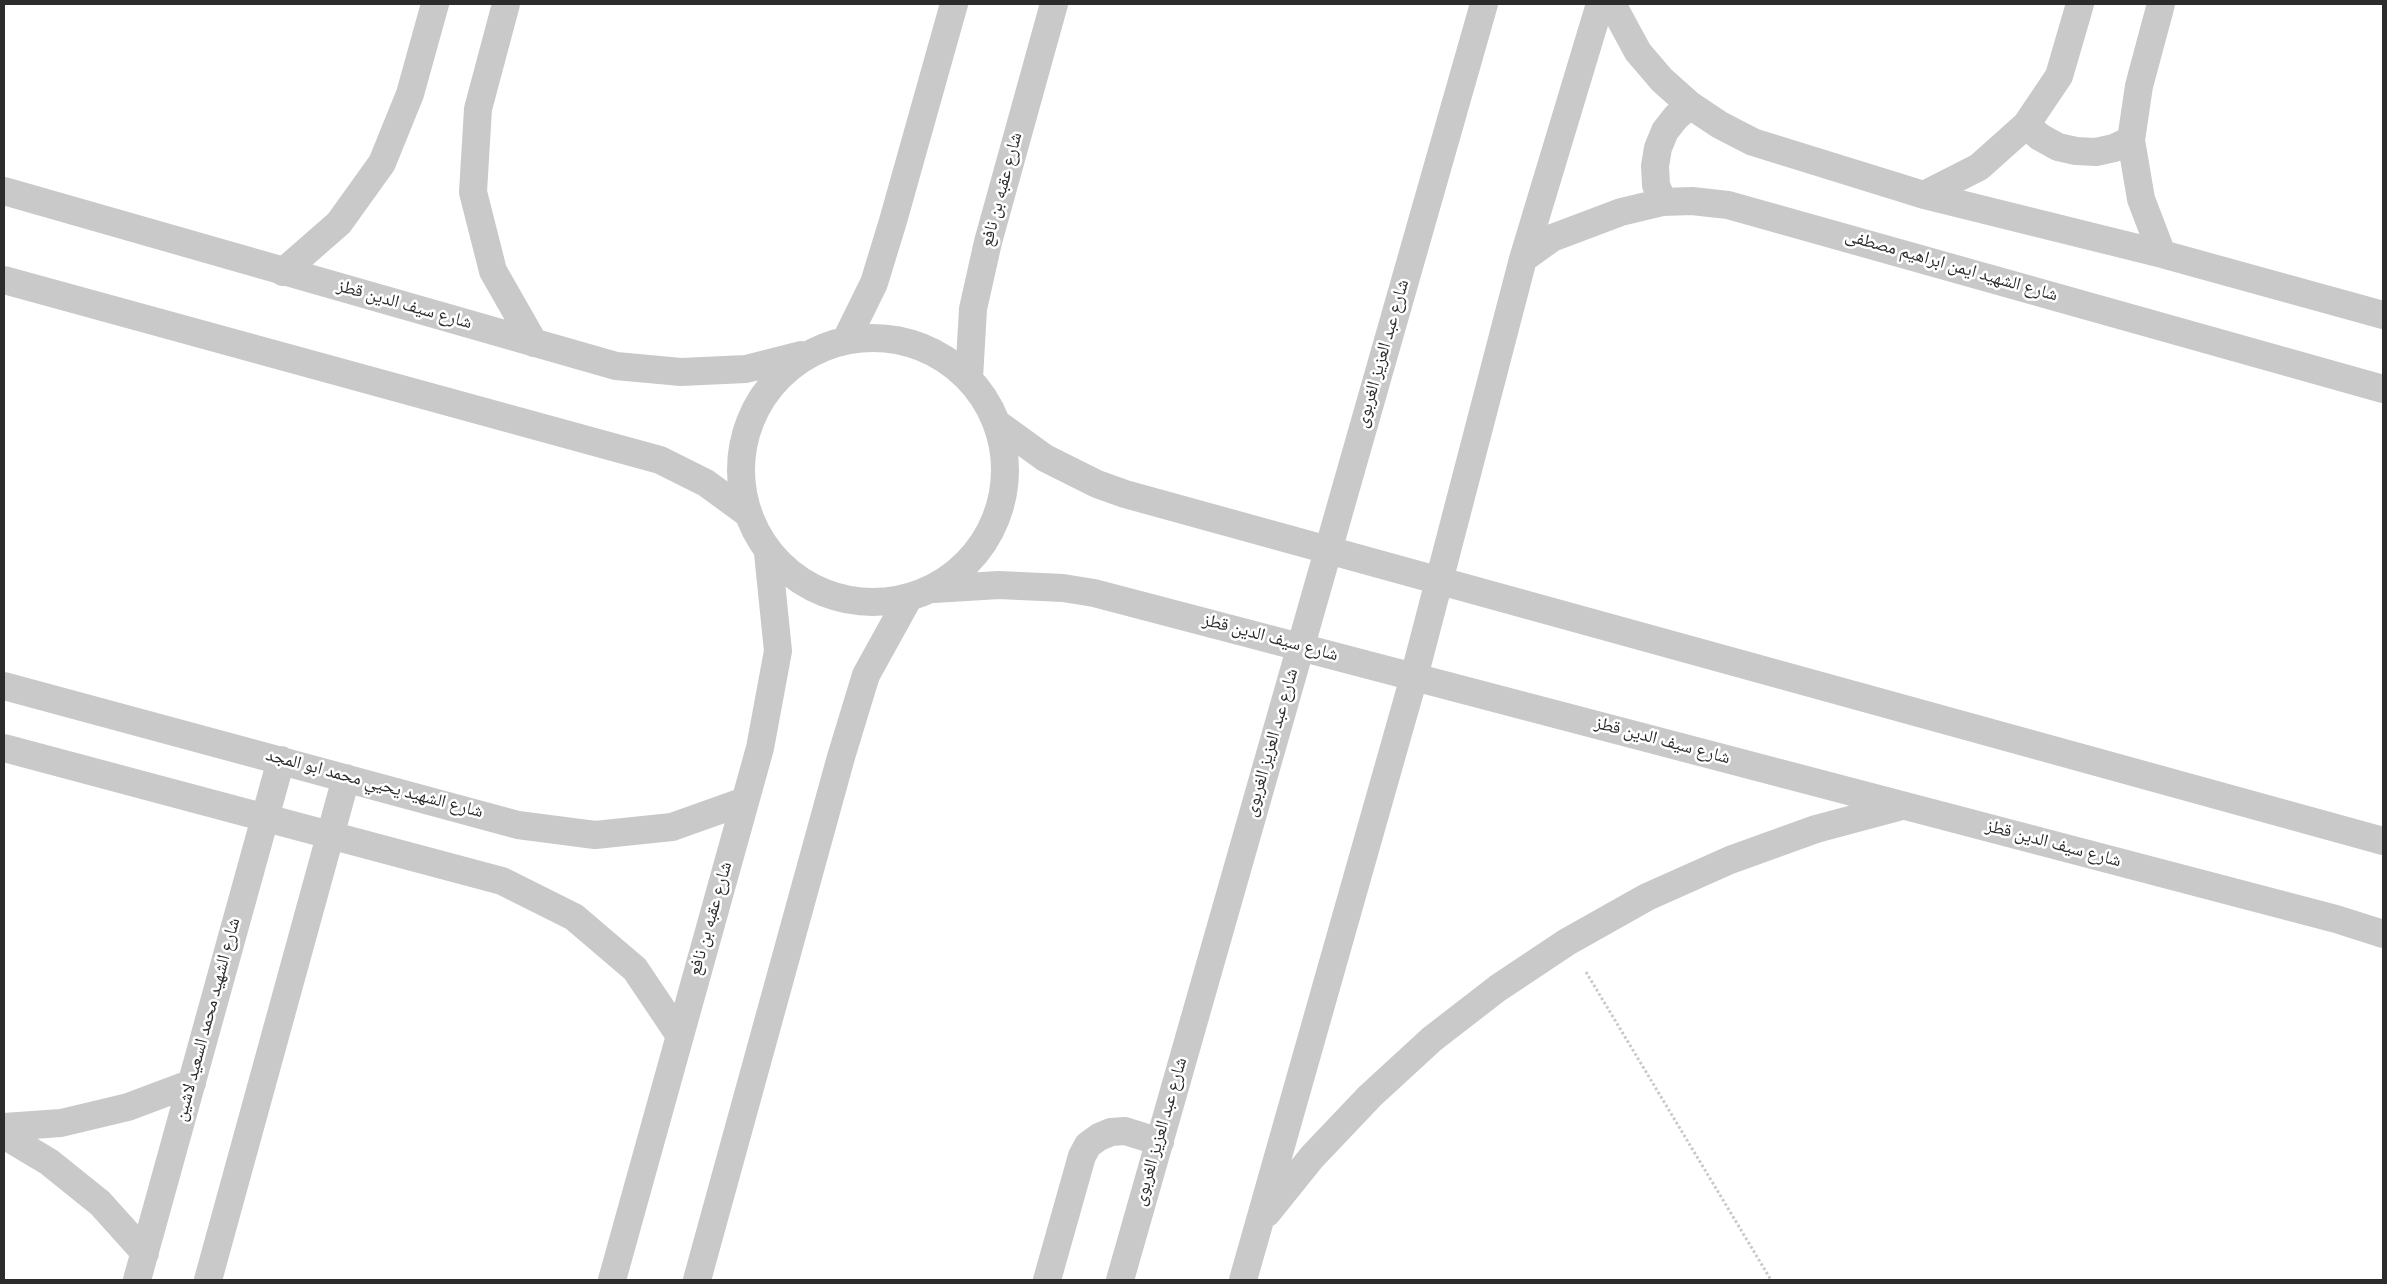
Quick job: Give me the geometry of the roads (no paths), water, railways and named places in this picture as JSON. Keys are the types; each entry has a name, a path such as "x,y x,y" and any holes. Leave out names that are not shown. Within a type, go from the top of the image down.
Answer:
{"street":[{"path":"283,272 338,224 382,163 410,94 435,4"},
{"path":"506,4 478,109 473,192 493,271 534,343"},
{"path":"846,340 874,283 954,4"},
{"name":"شارع عقبه بن نافع","path":"969,378 973,309 984,261 1054,4"},
{"name":"شارع عبد العزيز الغربوى","path":"1120,1280 1484,4"},
{"path":"1243,1280 1414,677 1523,259 1600,4"},
{"path":"1612,4 1638,52 1662,80 1690,105 1720,125 1753,142 1924,195 2162,254 2383,315"},
{"path":"1924,195 1979,167 2026,125 2059,76 2080,4"},
{"path":"2161,4 2139,86 2132,140 2141,199 2162,254"},
{"path":"1663,202 1656,185 1655,166 1658,148 1665,131 1676,117 1690,105"},
{"path":"2026,125 2040,137 2058,146 2076,151 2096,152 2114,148 2132,140"},
{"name":"شارع سيف الدين قطز","path":"4,191 616,366 681,372 746,368 810,353"},
{"name":"شارع الشهيد ايمن ابراهيم مصطفى","path":"1523,259 1552,238 1586,224 1621,212 1663,202 1692,200 1756,212 2383,389"},
{"path":"4,280 660,460 706,483 746,513"},
{"path":"891,339 933,352 969,378 986,400 998,424 1006,462 1003,500 989,536 966,566 934,589 908,599 856,603 807,586 768,553 746,513 740,467 748,422 773,382 810,353 846,340 891,339"},
{"path":"998,424 1045,458 1097,484 1440,582 2383,841"},
{"name":"شارع عقبه بن نافع","path":"612,1280 760,748 778,651 768,553"},
{"name":"شارع سيف الدين قطز","path":"934,589 999,585 1062,588 1094,593 2336,918 2383,934"},
{"path":"697,1280 841,758 866,675 908,599"},
{"name":"شارع الشهيد يحيي محمد ابو المجد","path":"4,686 518,825 595,835 672,827 745,801"},
{"path":"4,748 502,881 574,916 635,969 680,1036"},
{"name":"شارع الشهيد محمد السعيد لاشين","path":"137,1280 281,760"},
{"path":"208,1280 346,778"},
{"path":"1260,1222 1312,1157 1370,1096 1411,1058 1498,988 1567,942 1647,897 1730,860 1816,829 1904,806"},
{"path":"4,1127 61,1123 128,1107 192,1083"},
{"path":"1047,1280 1082,1156 1088,1145 1099,1137 1111,1132 1125,1131 1160,1142"},
{"path":"4,1135 49,1162 100,1204 145,1253"}]}
